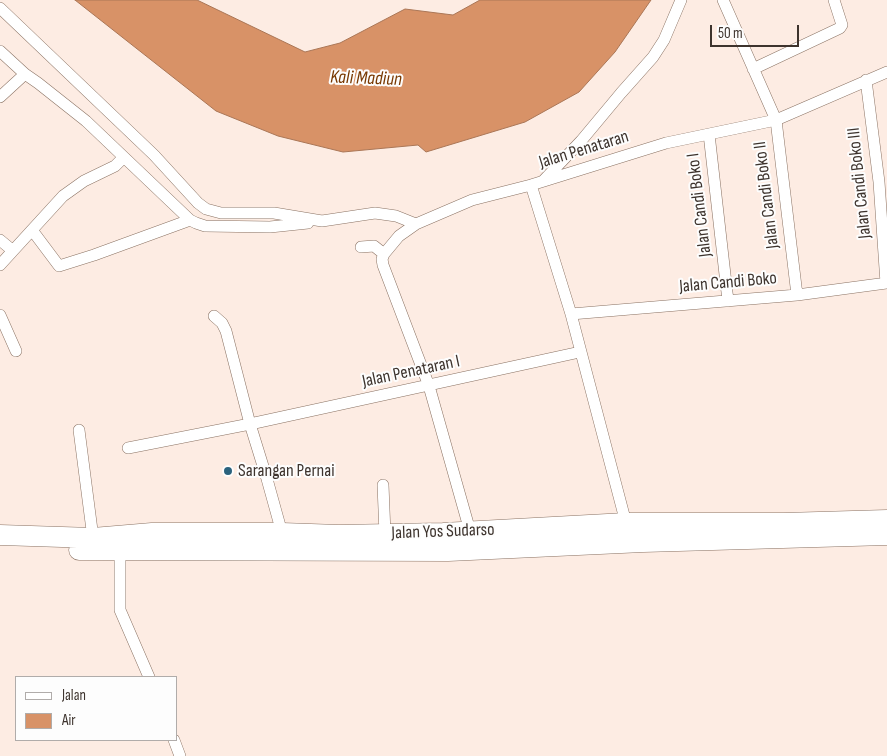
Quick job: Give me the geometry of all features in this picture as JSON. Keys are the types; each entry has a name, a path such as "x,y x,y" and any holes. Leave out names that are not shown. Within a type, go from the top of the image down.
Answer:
{"highway":[{"name":"Jalan Yos Sudarso","path":"0,534 152,542 448,551 642,542 887,520"},
{"name":"Jalan Yos Sudarso","path":"0,548 120,552 152,542 282,533 385,534 626,524 887,535"}],"street":[{"path":"544,181 582,141 653,57 664,40 681,0"},
{"path":"723,0 776,120"},
{"path":"753,69 840,28 842,25 834,0"},
{"path":"0,8 134,135 206,210 221,213 274,213 322,221"},
{"path":"0,51 25,74 86,122 190,220 205,226 270,227 375,213 406,220 531,185"},
{"name":"Jalan Penataran","path":"626,524 571,314 531,185 666,143 776,120 887,72"},
{"path":"0,98 25,74"},
{"name":"Jalan Candi Boko III","path":"866,80 879,182 887,283"},
{"name":"Jalan Candi Boko II","path":"776,120 797,295"},
{"name":"Jalan Candi Boko I","path":"709,134 728,301"},
{"path":"0,265 63,196 84,180 115,166 123,158"},
{"path":"32,230 60,266 190,220"},
{"path":"406,220 399,236 384,254 382,259 383,265 429,386 470,531"},
{"path":"0,240 12,250"},
{"path":"361,247 374,246 384,254"},
{"name":"Jalan Candi Boko","path":"571,314 797,295 887,283"},
{"path":"0,315 16,351"},
{"path":"214,316 222,323 226,332 250,424 268,479 282,533"},
{"name":"Jalan Penataran I","path":"128,448 429,386 580,352"},
{"path":"79,430 93,538"},
{"path":"383,485 385,534"},
{"path":"120,552 120,610 149,676"},
{"path":"174,741 180,756"}],"water":[{"name":"Kali Madiun","path":"75,0 197,0 305,52 340,43 405,9 453,15 480,0 651,0 615,52 579,92 525,122 426,152 418,145 343,152 278,136 216,111"}],"place":[{"name":"Sarangan Pernai","path":"228,471"}]}
